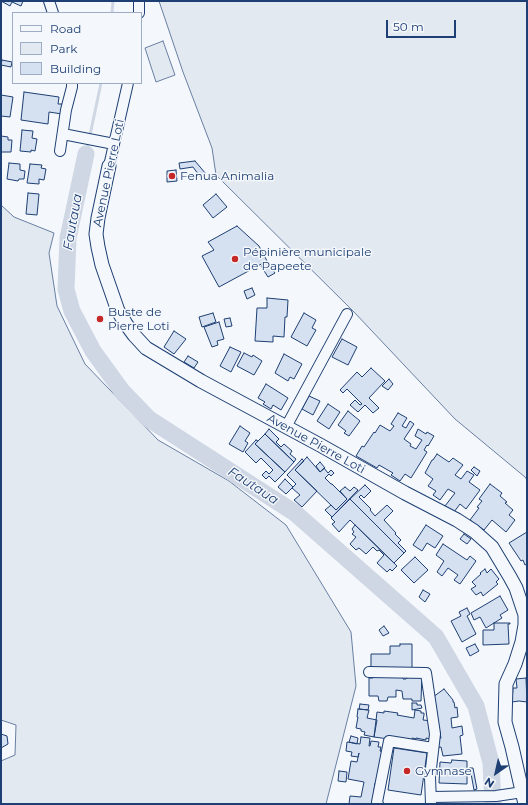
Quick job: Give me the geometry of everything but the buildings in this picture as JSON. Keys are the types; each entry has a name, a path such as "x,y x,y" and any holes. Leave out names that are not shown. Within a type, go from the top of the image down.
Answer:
{"main road":[{"name":"Avenue Pierre Loti","path":"109,166 96,234 102,264 118,311 134,335 146,348 200,381 457,520 474,530 492,547 516,588 525,615 525,625 521,647 516,664 506,684 505,705 505,722 524,798"}],"street":[{"path":"49,1 54,12"},
{"path":"139,1 139,12"},
{"path":"60,151 66,110 72,84"},
{"name":"Avenue Pierre Loti","path":"109,166 128,84"},
{"path":"63,134 114,144"},
{"path":"286,427 347,314"},
{"path":"369,672 426,672 435,734 430,777 431,800 466,796 524,798"},
{"path":"378,804 377,802 389,741 433,748"}],"green space":[{"path":"159,1 527,1 527,480 455,419 354,312 216,175 212,148 183,72"},
{"path":"163,41 175,75 156,82 145,48"},
{"path":"1,205 14,217 54,233 49,253 57,306 85,364 158,440 229,481 286,525 351,632 356,686 326,804 1,804 1,761 15,755 16,725 1,720"}],"waterway":[{"path":"112,12 113,1"},
{"path":"86,154 101,84"},
{"name":"Fautaua","path":"86,154 68,238 66,289 72,311 93,351 122,391 149,419 295,513 436,637 476,706 491,763 493,804"}],"place":[{"name":"Fenua Animalia","path":"172,176"},
{"name":"Pépinière municipale de Papeete","path":"235,259"},
{"name":"Buste de Pierre Loti","path":"100,319"},
{"name":"Gymnase","path":"407,771"}]}
